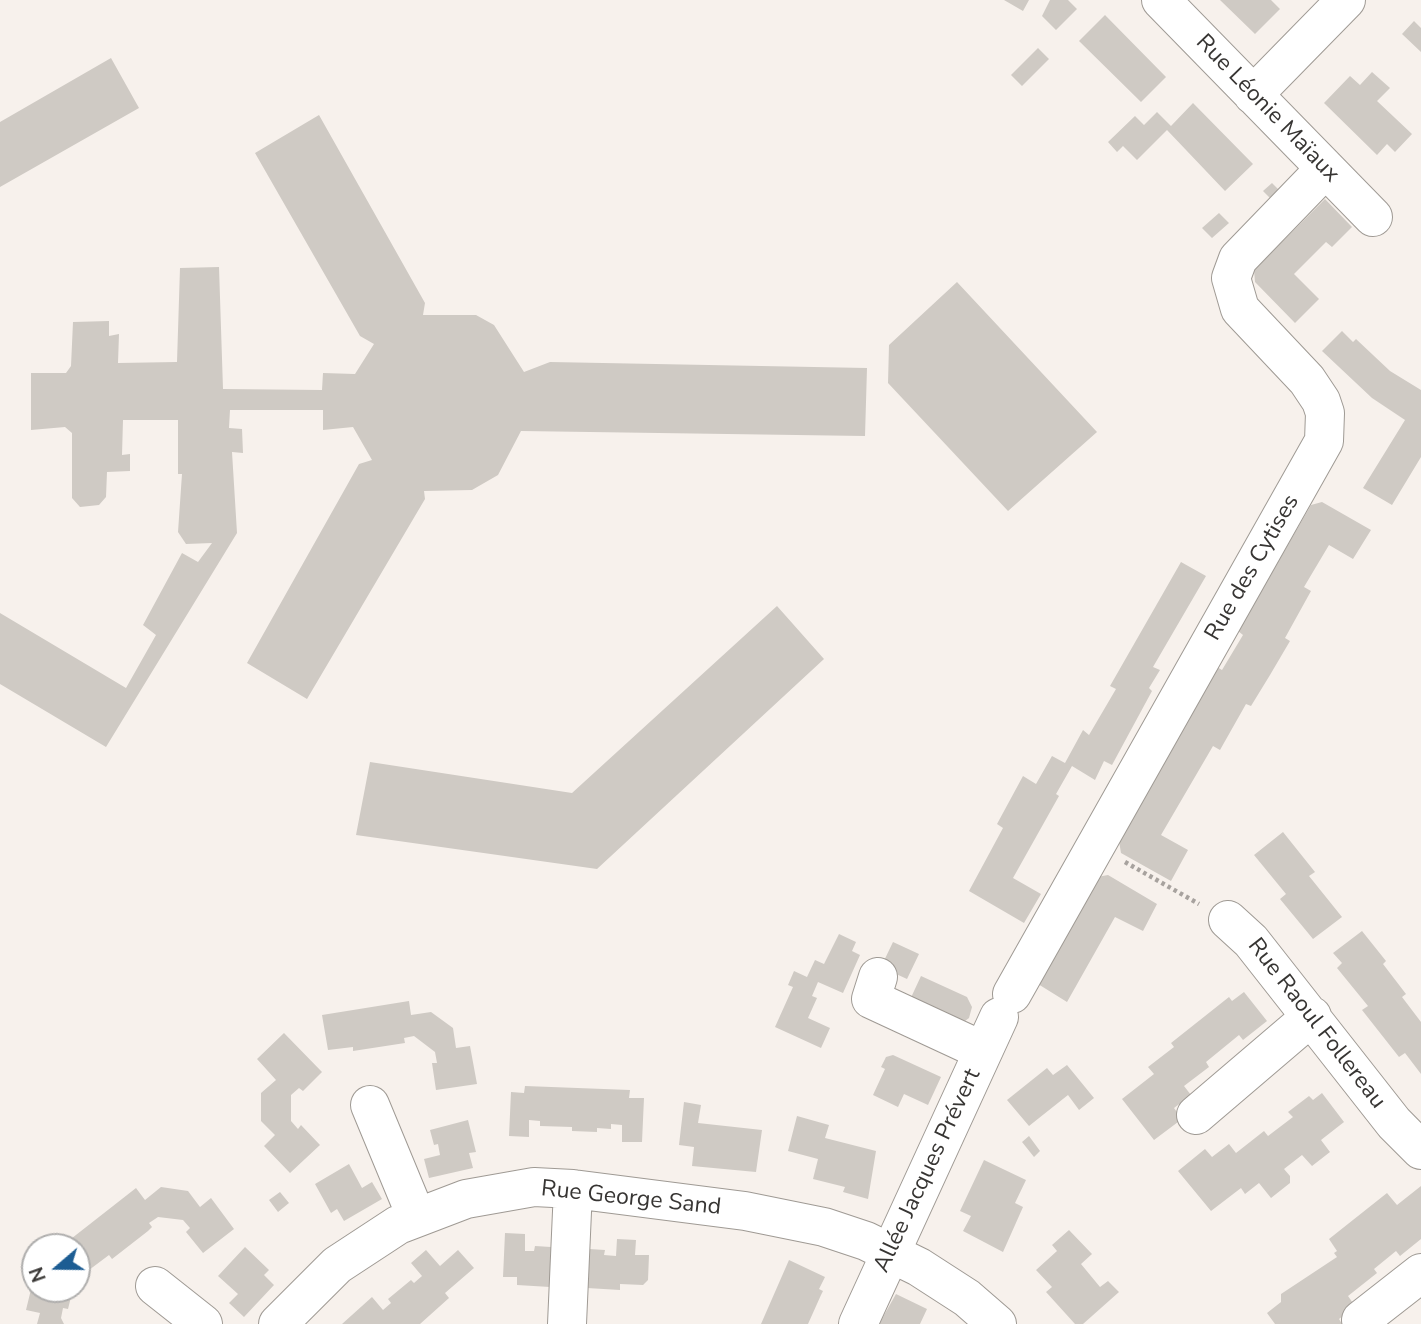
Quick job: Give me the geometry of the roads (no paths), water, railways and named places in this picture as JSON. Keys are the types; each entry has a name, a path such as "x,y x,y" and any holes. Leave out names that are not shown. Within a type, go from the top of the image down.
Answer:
{"street":[{"name":"Rue Léonie Maïaux","path":"1161,0 1373,217"},
{"path":"1254,95 1346,0"},
{"name":"Rue des Cytises","path":"998,1021 1094,845 1324,442 1325,413 1321,401 1307,380 1240,309 1231,278 1238,259 1325,169"},
{"name":"Rue Raoul Follereau","path":"1228,920 1251,941 1394,1123 1421,1150"},
{"path":"878,976 871,999 998,1021"},
{"path":"1196,1115 1312,1016"},
{"name":"Allée Jacques Prévert","path":"858,1324 998,1021"},
{"path":"370,1105 416,1216"},
{"name":"Rue George Sand","path":"278,1324 355,1250 416,1216 489,1194 534,1187 573,1189 799,1221 846,1234 891,1252 967,1298 997,1324"},
{"path":"567,1324 573,1189"},
{"path":"1361,1320 1421,1273"},
{"path":"155,1286 203,1324"}]}
